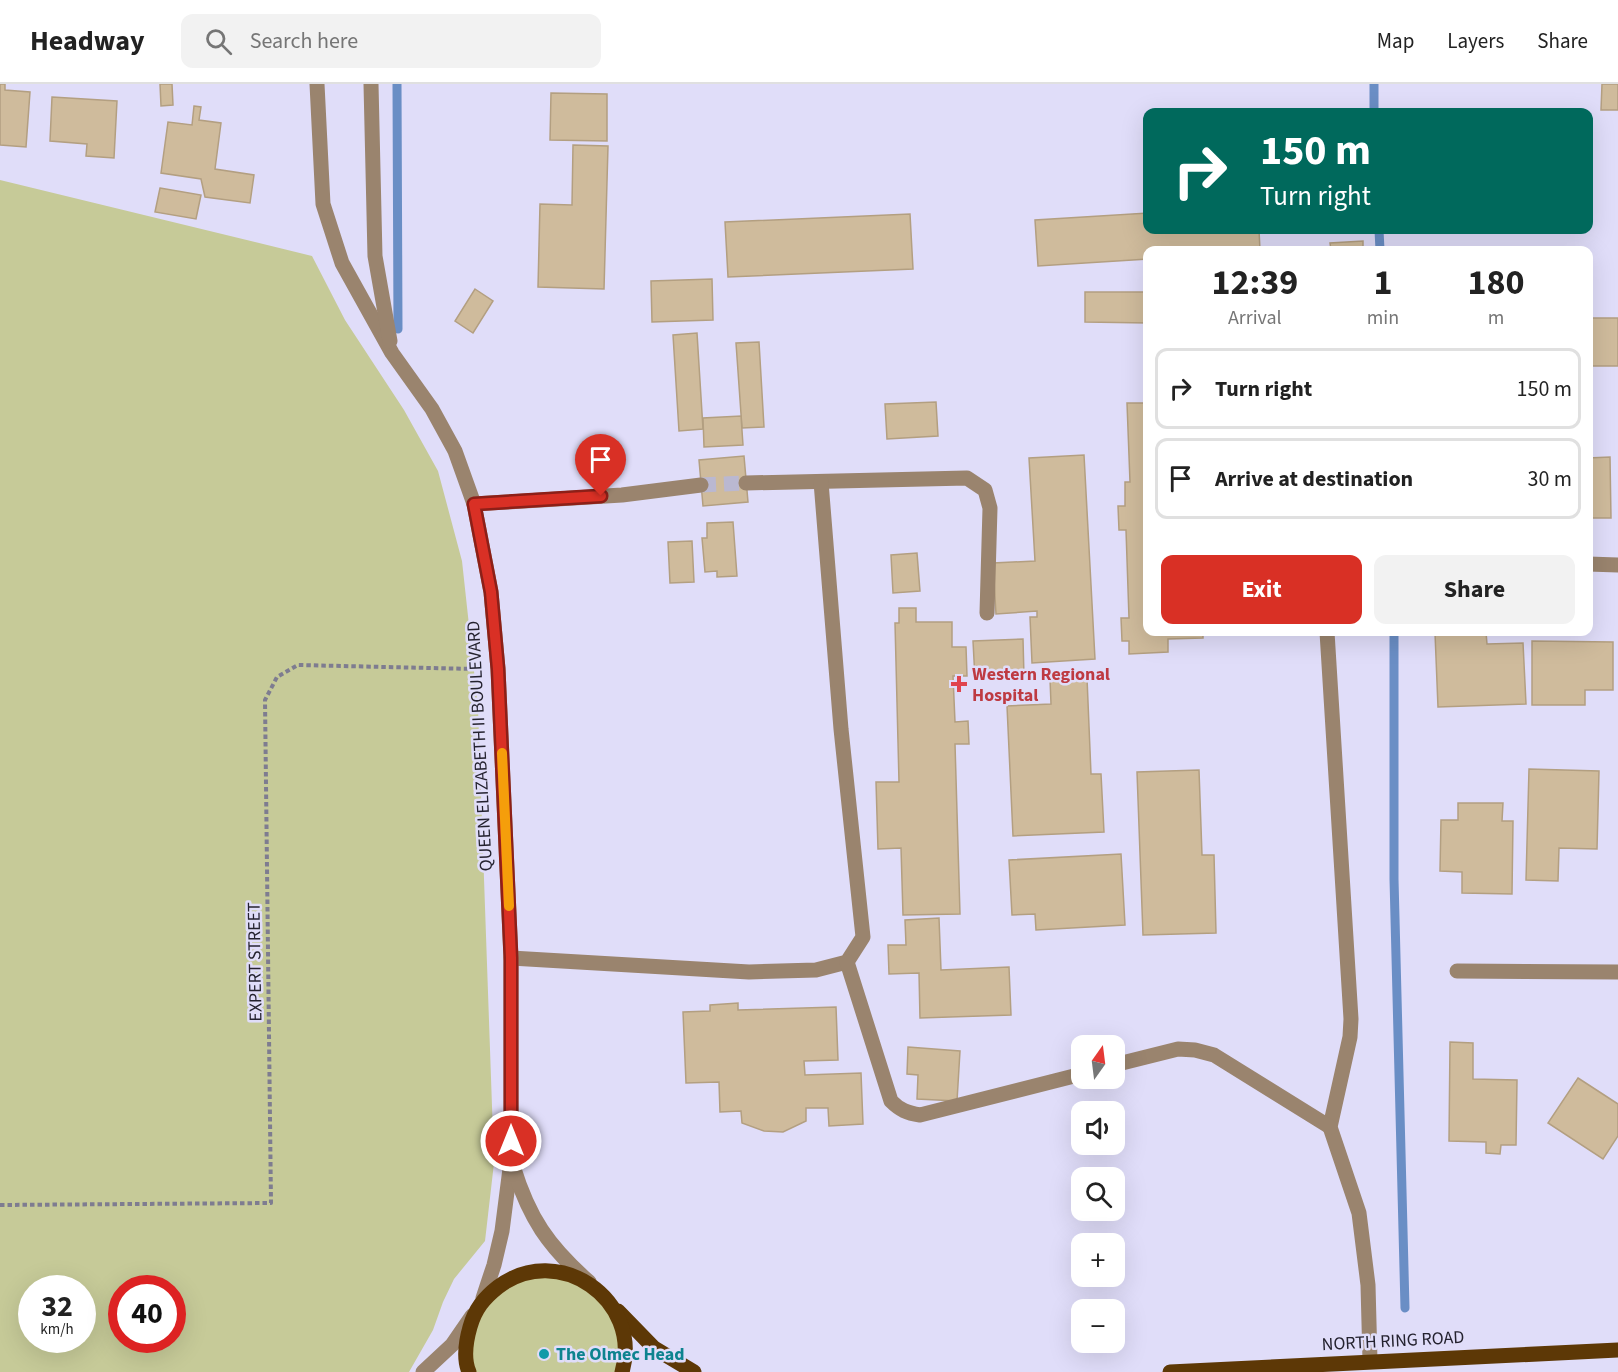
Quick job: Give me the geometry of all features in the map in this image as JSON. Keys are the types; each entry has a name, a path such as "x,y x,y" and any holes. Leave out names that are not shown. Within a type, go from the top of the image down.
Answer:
{"main road":[{"path":"469,1372 466,1342 472,1316 483,1298 508,1279 533,1271 559,1271 591,1284 654,1348 694,1372"},
{"path":"606,1297 619,1318 626,1343 622,1372"},
{"name":"NORTH RING ROAD","path":"1170,1372 1618,1350"}],"street":[{"name":"QUEEN ELIZABETH II BOULEVARD","path":"317,84 323,204 342,263 392,353 432,409 455,451 474,504 491,592 498,669 511,958 511,1161 502,1231 483,1298"},
{"name":"QUEEN ELIZABETH II BOULEVARD","path":"371,84 375,256 392,353"},
{"path":"746,483 967,478 985,490 990,508 987,613"},
{"path":"511,958 749,972 816,970 848,962 863,937 841,729 821,482"},
{"path":"474,504 622,495 702,485"},
{"path":"1593,564 1618,565"},
{"path":"1327,636 1351,1018 1350,1037 1330,1127 1359,1212 1368,1285 1370,1362"},
{"path":"848,962 891,1101 898,1108 920,1115 1071,1077"},
{"path":"1457,971 1618,972"},
{"path":"1125,1062 1178,1049 1195,1050 1214,1055 1330,1127"},
{"name":"QUEEN ELIZABETH II BOULEVARD","path":"511,1161 522,1196 540,1229 563,1259 591,1284"},
{"path":"423,1372 452,1346 472,1316"}],"path":[{"name":"EXPERT STREET","path":"0,1205 271,1203 265,700 277,677 298,665 498,669"}],"green space":[{"path":"0,180 312,256 345,320 404,410 438,471 462,561 478,708 494,1163 485,1241 454,1279 433,1330 409,1372 0,1372"},
{"path":"533,1271 591,1284 619,1318 622,1372 469,1372 472,1316 483,1298"}],"building":[{"path":"0,84 5,84 5,90 30,92 26,147 0,145"},
{"path":"160,84 172,84 173,105 161,106"},
{"path":"1602,84 1618,84 1618,110 1601,110"},
{"path":"551,93 607,94 607,141 550,140"},
{"path":"52,97 117,101 114,158 86,156 87,144 50,141"},
{"path":"194,106 201,107 199,120 221,123 215,169 254,175 250,203 205,197 201,179 161,173 168,122 192,125"},
{"path":"573,145 608,146 604,289 538,287 540,204 572,205"},
{"path":"160,188 201,195 196,219 155,212"},
{"path":"1143,213 1143,234 1259,234 1260,246 1143,246 1143,259 1038,266 1035,220"},
{"path":"910,214 913,269 728,277 725,222"},
{"path":"1363,241 1363,246 1330,246 1330,243"},
{"path":"712,279 713,320 652,322 651,281"},
{"path":"475,289 493,301 473,333 455,321"},
{"path":"1085,292 1143,292 1143,323 1085,322"},
{"path":"1593,318 1618,318 1618,366 1593,366"},
{"path":"697,333 703,429 679,431 673,335"},
{"path":"759,342 764,427 742,428 736,343"},
{"path":"936,402 938,436 887,439 885,404"},
{"path":"1127,403 1143,403 1143,636 1203,636 1203,638 1168,639 1168,652 1129,654 1129,641 1122,641 1121,618 1129,618 1126,530 1119,530 1118,506 1125,506 1125,482 1130,482"},
{"path":"741,416 743,445 704,447 703,418"},
{"path":"1084,455 1095,659 1032,663 1030,617 1037,617 1037,611 996,614 993,563 1035,561 1029,458"},
{"path":"744,456 748,502 703,506 699,460"},
{"path":"1610,457 1611,518 1593,518 1593,458"},
{"path":"733,522 737,576 717,577 717,571 705,572 702,538 707,538 707,523"},
{"path":"692,541 694,582 670,583 668,542"},
{"path":"917,553 920,591 893,593 891,555"},
{"path":"899,608 916,608 916,622 952,622 952,647 966,647 967,676 953,676 955,722 968,721 969,744 955,744 960,914 903,915 901,848 878,849 876,782 899,782 895,623 899,623"},
{"path":"1435,636 1486,636 1487,644 1523,643 1526,704 1438,707"},
{"path":"1023,639 1024,677 975,679 973,641"},
{"path":"1532,641 1613,642 1613,690 1585,690 1585,705 1532,705"},
{"path":"1087,678 1091,774 1101,774 1104,832 1013,836 1007,706 1051,704 1050,679"},
{"path":"1529,769 1599,771 1597,849 1559,848 1558,881 1526,880"},
{"path":"1199,770 1202,855 1214,855 1216,933 1143,935 1137,772"},
{"path":"1458,803 1503,803 1502,821 1513,821 1512,894 1462,893 1462,872 1440,871 1441,820 1458,820"},
{"path":"1121,854 1125,925 1036,930 1035,914 1012,915 1009,860"},
{"path":"939,918 941,970 1009,967 1011,1015 920,1018 919,973 889,974 888,945 906,945 905,920"},
{"path":"738,1003 738,1010 836,1007 838,1060 804,1061 805,1075 861,1073 863,1124 829,1126 828,1108 806,1108 806,1121 783,1132 764,1131 742,1123 741,1111 720,1112 719,1082 686,1083 683,1012 710,1011 710,1005"},
{"path":"1450,1042 1473,1043 1473,1079 1517,1080 1516,1145 1501,1145 1500,1154 1486,1153 1486,1142 1449,1141"},
{"path":"908,1047 960,1051 957,1101 917,1099 918,1075 907,1074"},
{"path":"1578,1078 1618,1104 1618,1136 1603,1159 1548,1123"}],"waterway":[{"path":"397,84 398,329"},
{"path":"1374,84 1374,108"},
{"path":"1379,234 1380,246"},
{"path":"1394,636 1394,879 1405,1308"}],"tunnel":[{"path":"701,485 746,483"}],"slow traffic":[{"path":"502,753 509,906"}],"place":[{"name":"Western Regional Hospital","path":"959,684"},
{"name":"The Olmec Head","path":"544,1354"}],"route":[{"path":"511,1141 511,958 498,669 491,592 474,504 601,496"}]}
